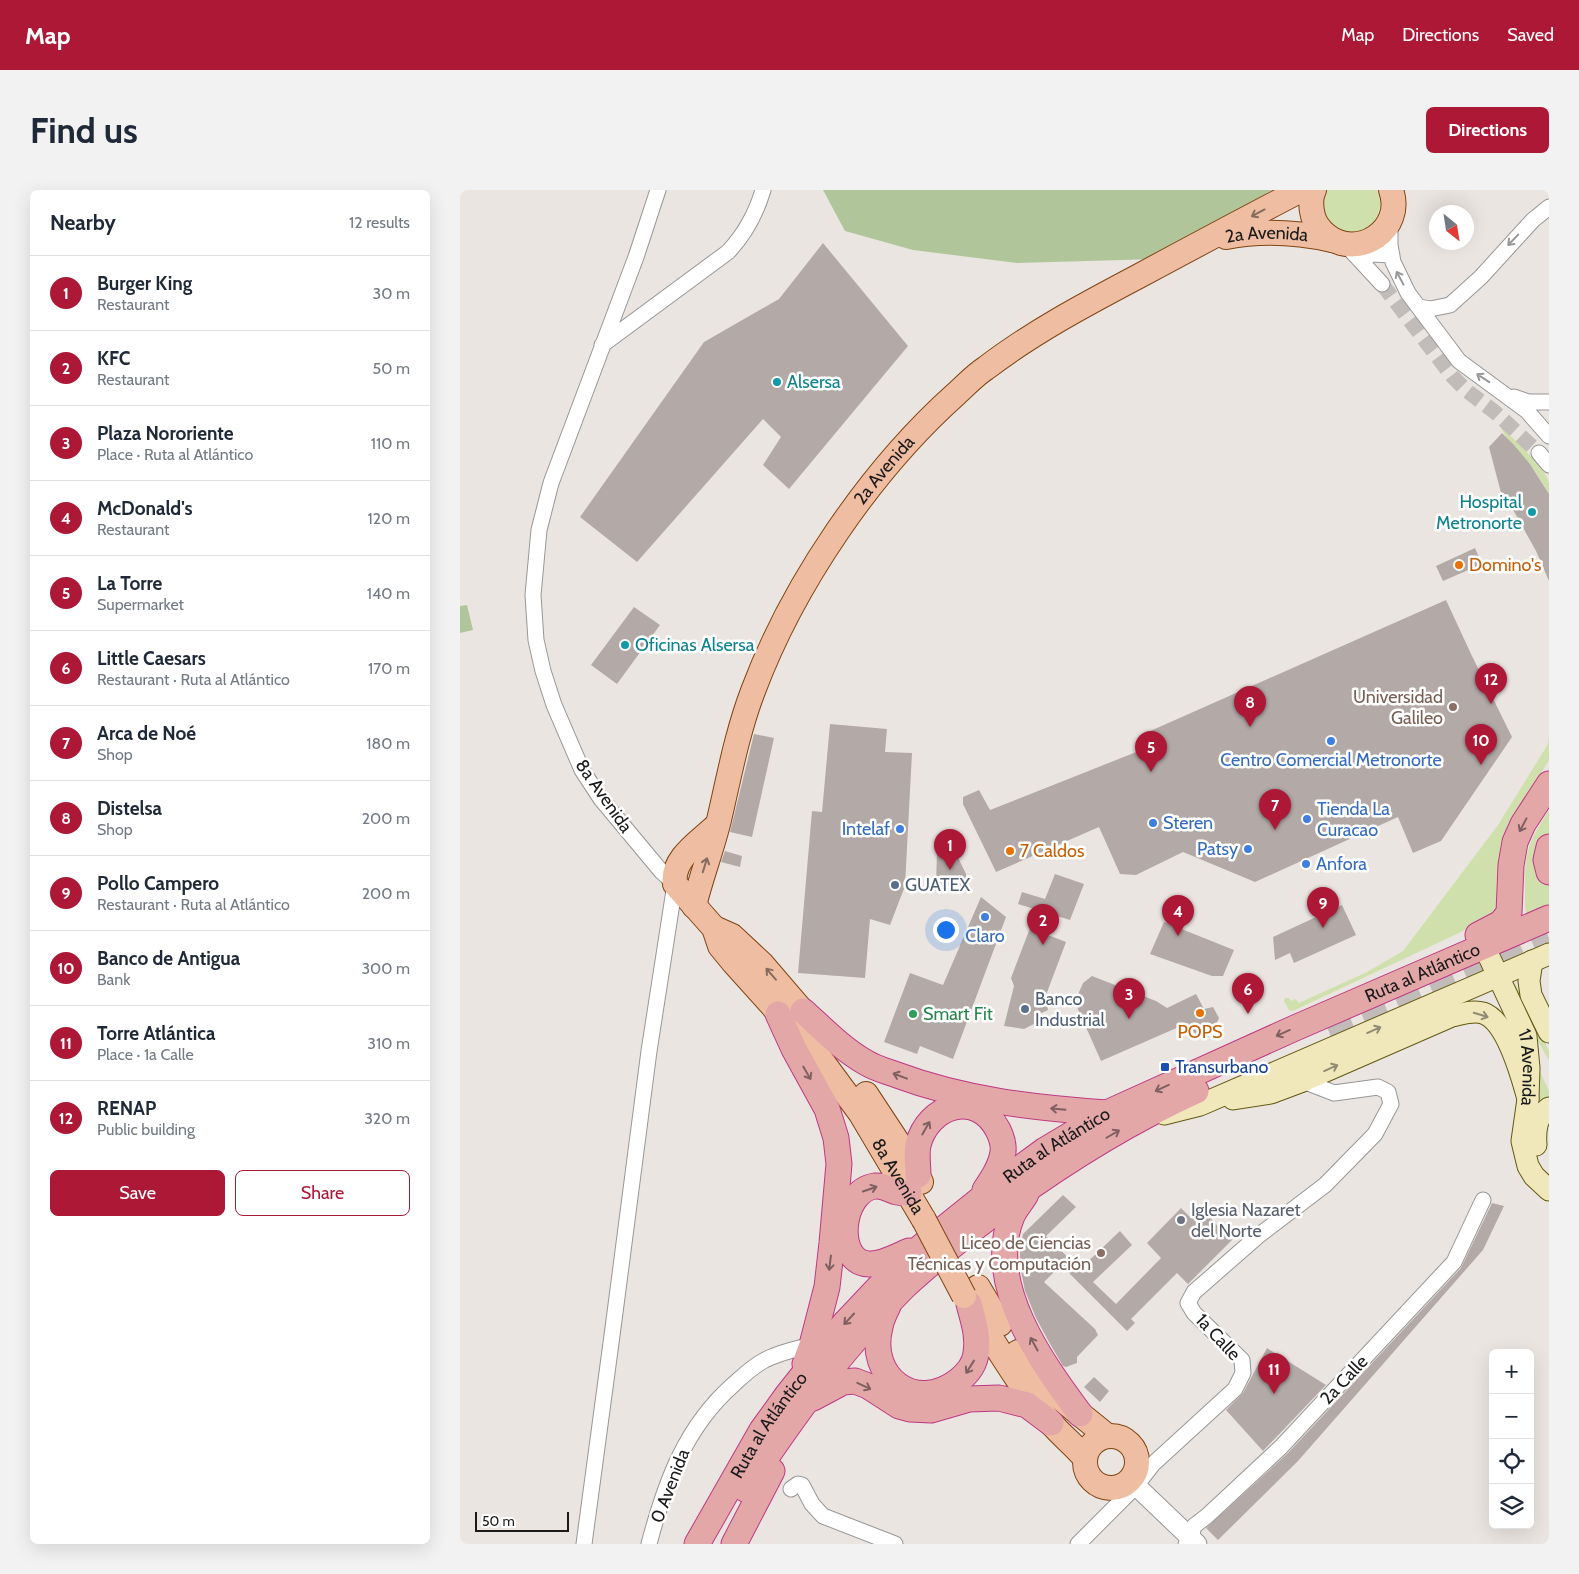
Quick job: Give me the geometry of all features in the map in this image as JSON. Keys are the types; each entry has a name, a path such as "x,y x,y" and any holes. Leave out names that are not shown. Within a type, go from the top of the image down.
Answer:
{"highway":[{"path":"1456,959 1472,938 1501,923 1507,917 1510,909 1511,865 1515,842 1528,816 1549,784"},
{"path":"1549,847 1546,860 1549,872"},
{"name":"Ruta al Atlántico","path":"716,1544 745,1489 844,1324 921,1247 1045,1150 1107,1114 1295,1028 1549,918"},
{"path":"803,1011 842,1046 865,1063 922,1084 956,1094 1023,1106 1107,1114"},
{"path":"734,1544 772,1471 795,1405 823,1306 828,1278 838,1181 838,1148 827,1109 794,1049 778,1014"},
{"name":"Ruta al Atlántico","path":"697,1544 762,1430 795,1405 866,1327 928,1265 1033,1185 1083,1152 1169,1104 1329,1032"},
{"path":"921,1247 880,1263 860,1263 854,1259 847,1244 845,1222 855,1197 864,1190 876,1186 886,1187 896,1192 913,1184 918,1146 923,1132 931,1119 952,1107 964,1106 978,1109 994,1123 1002,1138 1003,1150 1000,1163 978,1201"},
{"path":"1033,1185 1012,1216 1005,1241 1005,1272 1012,1297 1034,1343 1059,1385 1080,1414"},
{"path":"889,1303 879,1328 880,1358 884,1370 891,1379 904,1389 923,1395 936,1393 948,1388 962,1378 972,1365 976,1353 977,1336 970,1296"},
{"path":"795,1405 843,1382 855,1381 868,1386 899,1406 910,1409 931,1410 969,1399 998,1398 1027,1404 1051,1423"},
{"path":"683,1544 710,1494 731,1462 762,1430"}],"main road":[{"name":"2a Avenida","path":"694,906 700,880 718,824 743,721 753,689 767,656 804,585 834,538 878,476 933,414 998,359 1064,316 1301,190"},
{"path":"1314,190 1311,207 1314,220 1322,231 1338,242"},
{"name":"2a Avenida","path":"1202,242 1260,232 1284,232 1359,244 1372,240 1383,232 1394,201"},
{"path":"674,884 673,876 679,861 718,824"},
{"name":"8a Avenida","path":"674,884 714,928 732,936 762,964 803,1011 875,1104 970,1296 1007,1363 1051,1423 1085,1458"},
{"name":"8a Avenida","path":"714,928 720,946 778,1014 822,1061 913,1184"},
{"name":"11 Avenida","path":"1484,946 1526,1036 1529,1068 1528,1099 1522,1141 1525,1156 1534,1176 1549,1190"},
{"name":"11 Avenida","path":"1541,958 1529,981 1531,995 1549,1032"},
{"name":"Ruta al Atlántico","path":"1135,1122 1200,1104 1541,958"},
{"path":"1200,1104 1271,1093 1452,1016 1469,1012 1484,1013 1502,1031 1516,1058 1528,1099"},
{"path":"1549,1108 1542,1113 1536,1123 1537,1152 1549,1174"},
{"name":"8a Avenida","path":"970,1296 1042,1382 1107,1436"},
{"path":"1115,1436 1123,1438 1130,1443 1134,1450 1137,1465 1133,1483 1116,1488 1099,1486 1088,1474 1085,1458 1087,1450 1092,1443 1099,1438 1115,1436"}],"street":[{"name":"8a Avenida","path":"658,190 636,257 551,483 539,530 533,596 536,640 543,670 554,704 582,770 601,799 674,884"},
{"path":"602,346 728,252 741,239 758,207 763,190"},
{"path":"1394,201 1392,255 1396,271 1408,292 1459,360 1527,411 1549,436"},
{"path":"1419,308 1430,309 1450,305 1481,277 1533,220 1549,207"},
{"path":"1338,242 1362,262 1382,284"},
{"path":"1362,262 1371,254 1392,255"},
{"path":"1507,395 1528,402 1549,402"},
{"path":"1539,453 1549,465"},
{"path":"584,1544 614,1328 649,1050 674,884"},
{"name":"1a Calle","path":"1078,1544 1152,1464 1235,1389 1243,1373 1242,1360 1194,1313 1188,1303 1194,1292 1258,1236 1325,1185 1375,1134 1391,1104 1388,1092 1378,1087 1334,1094 1303,1081"},
{"name":"2a Calle","path":"1191,1542 1194,1526 1282,1447 1454,1262 1483,1200"},
{"name":"0 Avenida","path":"649,1544 672,1470 706,1412 732,1386 764,1360 782,1352 812,1345"},
{"path":"1133,1483 1191,1542"},
{"path":"791,1489 798,1484 802,1485 812,1504 823,1516 895,1544"}],"green space":[{"path":"823,190 1272,190 1157,259 1017,263 913,250 845,231"},
{"path":"1326,190 1377,190 1380,203 1378,216 1370,226 1361,232 1350,233 1339,230 1330,224 1324,215 1322,203"},
{"path":"1501,427 1529,454 1547,477 1549,495 1530,464 1509,441"},
{"path":"467,605 473,630 460,633 460,606"},
{"path":"1549,734 1549,760 1508,824 1500,847 1501,897 1493,917 1295,1010 1289,1010 1284,1001 1285,998 1289,998 1291,1001 1295,999 1299,1003 1367,972 1403,951 1498,825 1548,744"},
{"path":"1549,810 1549,905 1527,915 1525,909 1525,867 1527,857 1536,831"},
{"path":"1515,983 1549,1051 1549,1061 1518,999"},
{"path":"1540,1072 1549,1091 1549,1097 1537,1104"}],"building":[{"name":"Alsersa","path":"823,243 908,346 789,489 763,465 781,437 763,419 637,562 580,517 704,342 779,299"},
{"path":"1502,433 1530,464 1549,494 1549,581 1536,551 1511,506 1505,508 1489,447"},
{"name":"Domino's","path":"1475,548 1482,564 1443,581 1436,566"},
{"name":"Centro Comercial Metronorte","path":"1446,600 1512,737 1441,841 1413,853 1398,817 1255,882 1183,852 1136,875 1120,874 1099,827 996,872 963,804 963,797 979,790 990,810 1154,745 1148,732"},
{"name":"Oficinas Alsersa","path":"634,607 660,625 617,684 591,665"},
{"path":"830,724 887,729 885,752 912,753 905,886 890,925 870,919 865,978 798,973 812,811 822,812"},
{"path":"754,734 774,738 752,837 730,832"},
{"path":"954,849 966,874 966,886 936,885 937,851"},
{"path":"725,851 742,856 740,867 721,862"},
{"path":"1055,874 1084,884 1070,920 1018,904 1022,892 1045,899"},
{"path":"981,897 1006,917 953,1059 920,1046 917,1054 884,1042 910,973 943,985"},
{"path":"1342,905 1356,935 1294,963 1290,953 1275,960 1273,937"},
{"path":"1164,922 1234,950 1223,976 1212,976 1150,954"},
{"path":"1030,928 1066,942 1046,995 1050,1000 1047,1004 1048,1010 1037,1015 1036,1023 1024,1029 1004,1026 1014,986 1011,978"},
{"path":"1092,976 1156,1001 1167,1008 1196,994 1204,1009 1213,1007 1219,1018 1215,1027 1196,1035 1188,1023 1101,1061 1077,1007 1076,999 1083,983"},
{"path":"1063,1195 1076,1207 1046,1236 1080,1269 1120,1231 1132,1245 1093,1282 1116,1304 1161,1258 1147,1243 1181,1208 1191,1218 1200,1208 1232,1240 1188,1284 1177,1273 1131,1319 1135,1323 1127,1331 1061,1265 1044,1282 1095,1329 1098,1335 1077,1357 1077,1363 1066,1367 1063,1366 1036,1318 1025,1291 1020,1266 1020,1248 1023,1234"},
{"path":"1492,1203 1504,1206 1483,1250 1298,1461 1218,1540 1206,1528 1288,1453 1461,1268"},
{"path":"1267,1348 1326,1385 1263,1451 1226,1410 1243,1393"},
{"path":"1094,1377 1109,1391 1100,1402 1084,1387"}],"tunnel":[{"path":"1382,284 1452,376 1539,453"},
{"path":"1329,1032 1441,986 1549,938"}],"place":[{"name":"Alsersa","path":"777,382"},
{"name":"Hospital Metronorte","path":"1532,512"},
{"name":"Domino's","path":"1459,565"},
{"name":"Oficinas Alsersa","path":"625,645"},
{"name":"RENAP","path":"1491,704"},
{"name":"Universidad Galileo","path":"1453,707"},
{"name":"Distelsa","path":"1250,727"},
{"name":"Centro Comercial Metronorte","path":"1331,741"},
{"name":"Banco de Antigua","path":"1481,765"},
{"name":"La Torre","path":"1151,772"},
{"name":"Tienda La Curacao","path":"1307,819"},
{"name":"Steren","path":"1153,823"},
{"name":"Intelaf","path":"900,829"},
{"name":"Arca de Noé","path":"1275,830"},
{"name":"Patsy","path":"1248,849"},
{"name":"7 Caldos","path":"1010,851"},
{"name":"Anfora","path":"1306,864"},
{"name":"Burger King","path":"950,870"},
{"name":"GUATEX","path":"895,885"},
{"name":"Claro","path":"985,917"},
{"name":"Pollo Campero","path":"1323,928"},
{"name":"McDonald's","path":"1178,936"},
{"name":"KFC","path":"1043,945"},
{"name":"Banco Industrial","path":"1025,1009"},
{"name":"POPS","path":"1200,1013"},
{"name":"Smart Fit","path":"913,1014"},
{"name":"Little Caesars","path":"1248,1014"},
{"name":"Plaza Nororiente","path":"1129,1019"},
{"name":"Transurbano","path":"1165,1067"},
{"name":"Iglesia Nazaret del Norte","path":"1181,1220"},
{"name":"Liceo de Ciencias Técnicas y Computación","path":"1101,1253"},
{"name":"Torre Atlántica","path":"1274,1394"}]}
